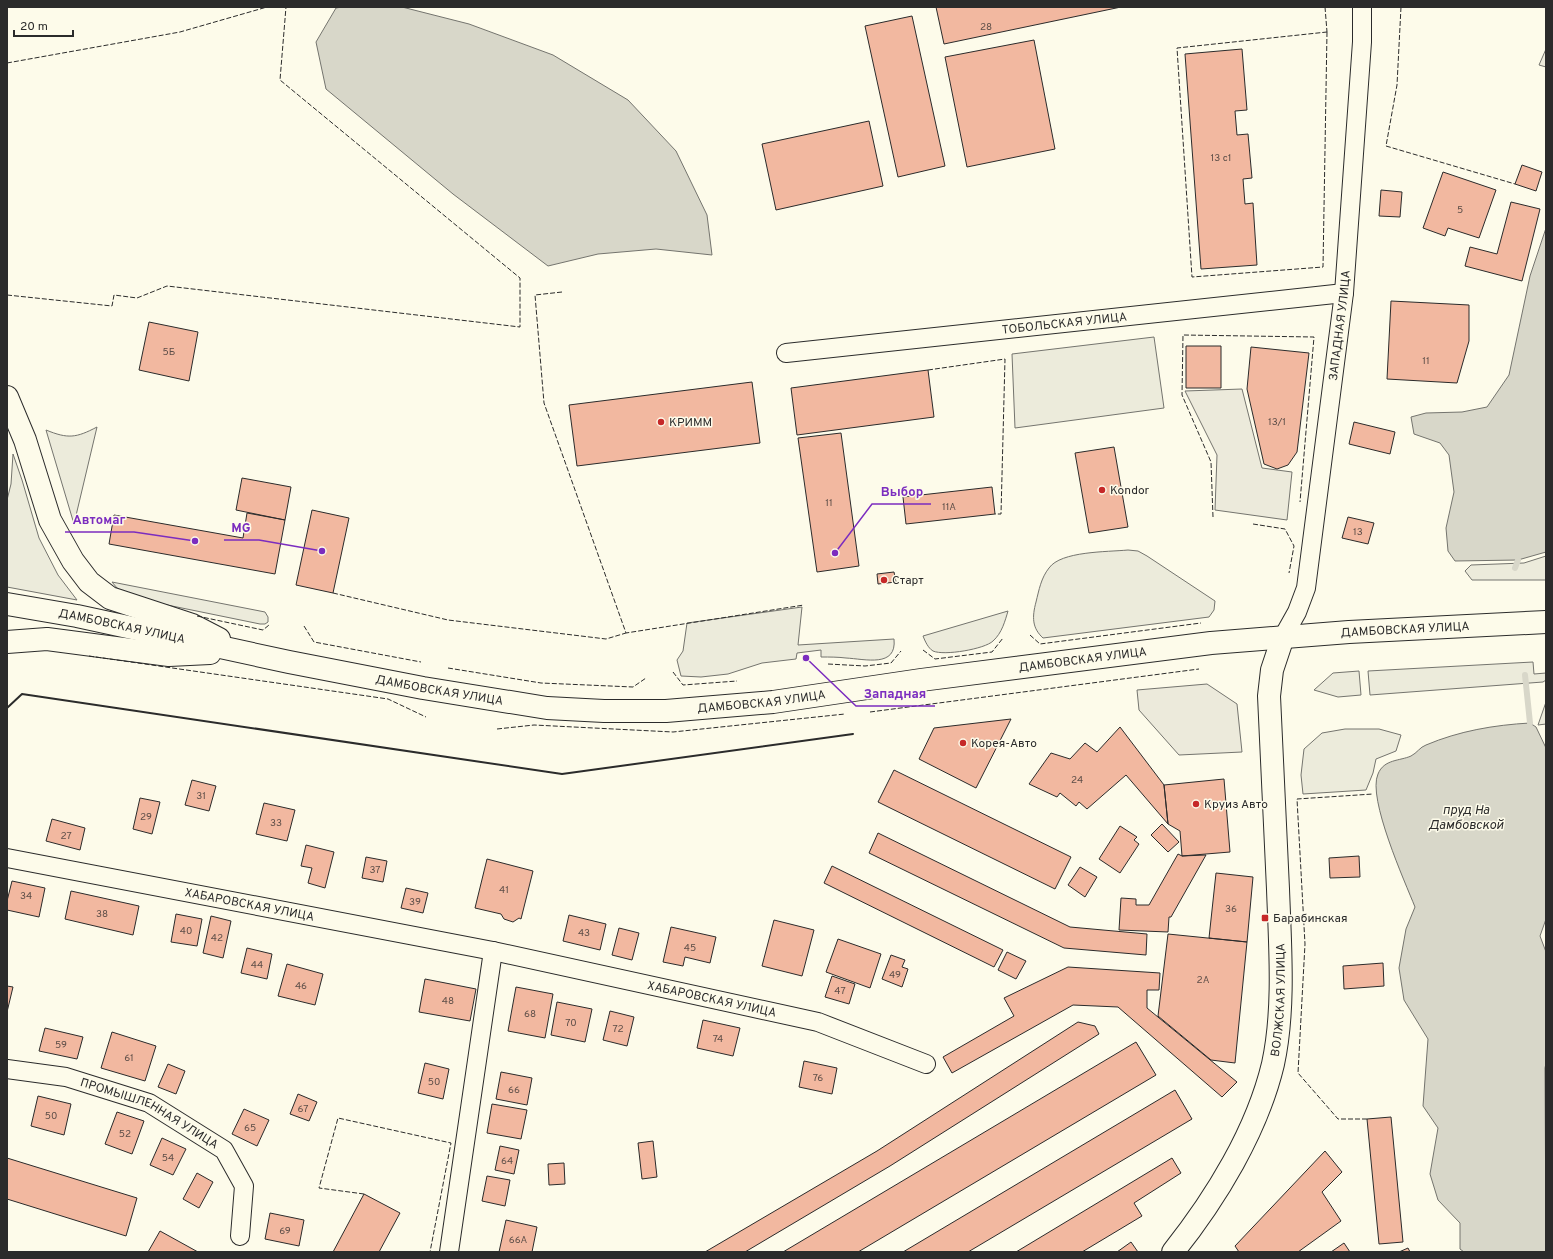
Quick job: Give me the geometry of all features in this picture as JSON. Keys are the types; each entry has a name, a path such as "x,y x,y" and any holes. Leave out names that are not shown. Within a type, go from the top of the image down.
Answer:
{"main road":[{"path":"7,398 25,440 50,520 72,561 89,582 110,598 192,625 244,652"},
{"name":"ДАМБОВСКАЯ УЛИЦА","path":"7,604 77,616 244,652 423,688 547,708 604,711 666,711 773,702 921,680 1211,643 1349,632 1546,622"},
{"name":"ВОЛЖСКАЯ УЛИЦА","path":"1173,1252 1208,1204 1243,1143 1259,1106 1273,1064 1279,1021 1280,940 1269,696 1272,670 1283,637"},
{"path":"7,642 47,639 169,655 244,652"}],"street":[{"name":"ЗАПАДНАЯ УЛИЦА","path":"1283,637 1300,606 1306,588 1344,293 1362,42 1362,7"},
{"name":"ТОБОЛЬСКАЯ УЛИЦА","path":"786,353 1344,293"},
{"name":"ХАБАРОВСКАЯ УЛИЦА","path":"7,858 493,951 818,1022 926,1064"},
{"path":"448,1252 493,951"},
{"name":"ПРОМЫШЛЕННАЯ УЛИЦА","path":"7,1069 66,1077 149,1103 224,1150 244,1186 240,1236"}],"shaded area":[{"path":"1546,49 1546,67 1539,65"},
{"path":"1154,337 1164,408 1015,428 1012,354"},
{"path":"1242,389 1262,468 1292,472 1287,520 1215,510 1217,455 1185,391"},
{"path":"97,427 74,524 46,430 60,435 72,436"},
{"path":"13,454 39,538 58,575 77,600 7,587 7,500 11,484"},
{"path":"1128,550 1138,551 1147,556 1215,601 1214,610 1209,617 1043,638 1039,634 1034,622 1036,602 1044,576 1055,562 1063,558 1085,553"},
{"path":"1546,556 1546,580 1472,580 1465,571 1471,565 1524,563"},
{"path":"112,582 265,612 268,617 268,622 265,624 260,624 133,598 117,588"},
{"path":"802,607 798,645 894,639 894,648 885,658 878,660 821,657 821,650 797,653 796,659 762,663 728,674 701,677 681,676 677,660 683,651 687,623"},
{"path":"1008,611 999,634 993,641 982,647 964,651 946,653 938,652 933,651 930,648 923,636"},
{"path":"1533,662 1534,674 1546,673 1546,680 1543,682 1370,695 1368,671"},
{"path":"1359,671 1361,695 1338,697 1314,690 1333,673"},
{"path":"1207,684 1237,704 1242,752 1179,755 1139,710 1137,690"},
{"path":"1546,702 1546,724 1538,725"},
{"path":"1345,729 1379,729 1401,735 1396,751 1376,759 1373,773 1366,790 1303,794 1301,775 1304,749 1322,733"}],"water":[{"path":"402,7 469,24 553,55 628,100 676,151 707,215 712,255 656,249 598,254 548,266 453,194 326,89 316,42 336,8"},
{"path":"1546,228 1546,552 1518,560 1455,561 1448,551 1446,528 1454,492 1449,455 1440,443 1414,434 1411,417 1426,413 1462,412 1487,407 1509,375 1530,276"},
{"name":"пруд На Дамбовской","path":"1530,723 1536,727 1546,748 1546,919 1540,936 1546,952 1546,1252 1464,1252 1460,1249 1460,1223 1438,1200 1430,1174 1438,1128 1423,1106 1428,1039 1404,1000 1399,968 1406,929 1415,907 1382,820 1376,786 1378,774 1388,763 1407,758 1422,747 1438,740 1464,732 1503,725"}],"building":[{"path":"936,7 1121,7 944,44"},
{"path":"912,16 945,166 898,177 865,26"},
{"path":"1034,40 1055,149 967,167 945,57"},
{"path":"1242,49 1247,110 1235,111 1237,135 1248,134 1252,178 1243,179 1245,204 1253,203 1257,265 1201,269 1185,54"},
{"path":"869,121 883,186 776,210 762,144"},
{"path":"1522,165 1542,172 1536,191 1515,184"},
{"path":"1443,172 1496,190 1479,238 1448,228 1445,236 1423,228"},
{"path":"1381,190 1402,192 1400,217 1379,216"},
{"path":"1511,202 1540,209 1522,281 1465,266 1470,247 1497,254"},
{"path":"1391,301 1469,305 1469,341 1457,383 1387,379"},
{"path":"149,322 198,332 189,381 139,370"},
{"path":"1186,346 1221,346 1221,388 1186,388"},
{"path":"1251,347 1309,353 1297,452 1288,465 1277,469 1264,464 1247,389"},
{"path":"928,370 934,417 797,435 791,388"},
{"path":"752,382 760,443 577,466 569,405"},
{"path":"1354,422 1395,432 1390,454 1349,444"},
{"path":"841,433 859,566 817,572 798,438"},
{"name":"Kondor","path":"1114,447 1128,527 1089,533 1075,453"},
{"path":"242,478 291,487 285,520 236,510"},
{"path":"992,487 995,514 906,524 903,497"},
{"path":"312,510 349,518 333,593 296,585"},
{"path":"247,513 285,520 275,574 109,544 114,515 243,538"},
{"path":"1348,517 1374,523 1368,544 1342,538"},
{"path":"894,572 896,582 878,584 877,574"},
{"name":"Корея-Авто","path":"1011,719 976,788 919,759 934,728"},
{"path":"1120,727 1164,785 1168,824 1126,775 1087,809 1079,802 1076,806 1060,793 1057,797 1029,784 1051,753 1070,759 1085,743 1097,752"},
{"path":"894,770 1071,857 1055,889 878,802"},
{"name":"Круиз Авто","path":"1224,779 1230,852 1182,856 1180,831 1168,824 1164,785"},
{"path":"192,780 216,786 209,811 185,805"},
{"path":"140,798 160,802 152,834 133,829"},
{"path":"264,803 295,810 287,841 256,834"},
{"path":"52,819 85,828 80,850 46,841"},
{"path":"1162,824 1179,842 1168,852 1151,835"},
{"path":"1120,826 1137,837 1134,840 1139,844 1120,873 1099,859"},
{"path":"878,833 1070,927 1147,934 1146,955 1064,948 869,853"},
{"path":"306,845 334,852 325,888 308,883 312,868 301,866"},
{"path":"1178,854 1182,856 1206,855 1171,917 1169,917 1168,932 1119,930 1121,898 1136,899 1136,905 1149,905"},
{"path":"1359,856 1360,877 1330,878 1329,858"},
{"path":"366,857 387,861 383,882 362,878"},
{"path":"487,859 533,871 521,919 519,918 513,922 504,919 501,914 475,908"},
{"path":"832,866 1003,950 994,967 824,883"},
{"path":"1080,867 1097,877 1085,897 1068,885"},
{"path":"1216,873 1253,877 1247,942 1209,938"},
{"path":"12,881 45,888 39,917 7,910 7,901"},
{"path":"406,888 428,893 423,913 401,908"},
{"path":"71,891 139,906 133,935 65,919"},
{"path":"176,914 202,919 197,946 171,942"},
{"path":"569,915 606,924 600,950 563,941"},
{"path":"211,916 231,921 223,958 203,953"},
{"path":"774,920 814,930 802,976 762,966"},
{"path":"671,927 716,937 710,963 685,957 683,966 663,962"},
{"path":"619,928 639,933 632,960 612,955"},
{"path":"1168,934 1247,942 1235,1063 1211,1060 1158,1016"},
{"path":"838,939 881,954 870,988 826,972"},
{"path":"247,948 272,954 267,979 241,973"},
{"path":"1007,952 1026,961 1016,979 998,970"},
{"path":"891,955 905,960 902,967 908,969 902,987 882,979"},
{"path":"1383,963 1384,986 1344,989 1343,966"},
{"path":"287,964 323,974 315,1005 278,996"},
{"path":"1068,967 1160,973 1159,990 1147,990 1147,1008 1237,1082 1222,1097 1118,1007 1073,1005 952,1073 943,1057 1014,1016 1004,998"},
{"path":"832,976 855,984 849,1004 825,997"},
{"path":"425,979 476,989 470,1021 419,1012"},
{"path":"7,986 13,987 7,1012"},
{"path":"516,987 553,994 545,1038 508,1031"},
{"path":"557,1002 592,1009 585,1042 551,1035"},
{"path":"610,1011 634,1017 627,1046 603,1040"},
{"path":"703,1020 740,1028 733,1056 697,1048"},
{"path":"1078,1022 1095,1026 1099,1034 890,1166 745,1252 705,1252 877,1151"},
{"path":"45,1028 83,1037 77,1059 39,1051"},
{"path":"112,1032 156,1046 145,1081 101,1068"},
{"path":"1136,1042 1156,1075 858,1252 783,1252"},
{"path":"804,1061 837,1068 832,1094 799,1087"},
{"path":"425,1063 449,1069 443,1099 418,1093"},
{"path":"168,1064 185,1071 176,1094 158,1087"},
{"path":"501,1072 532,1078 527,1105 496,1099"},
{"path":"1175,1090 1192,1119 968,1252 903,1252"},
{"path":"298,1094 317,1102 309,1121 290,1114"},
{"path":"38,1096 71,1104 64,1135 31,1126"},
{"path":"492,1104 527,1110 521,1139 487,1133"},
{"path":"244,1109 269,1120 257,1146 232,1134"},
{"path":"117,1112 144,1121 132,1154 105,1144"},
{"path":"1391,1117 1403,1242 1379,1244 1367,1119"},
{"path":"162,1138 186,1149 173,1175 150,1165"},
{"path":"653,1141 657,1177 642,1179 638,1143"},
{"path":"500,1146 519,1150 514,1174 495,1170"},
{"path":"1325,1151 1342,1172 1322,1192 1341,1221 1298,1252 1239,1252 1235,1246"},
{"path":"7,1158 137,1198 126,1236 7,1199"},
{"path":"1172,1158 1181,1173 1134,1203 1142,1216 1082,1252 1016,1252"},
{"path":"564,1163 565,1184 549,1185 548,1164"},
{"path":"197,1173 213,1182 199,1208 183,1199"},
{"path":"487,1176 510,1180 505,1206 482,1201"},
{"path":"364,1194 400,1213 379,1252 333,1252"},
{"path":"270,1213 304,1220 299,1246 265,1239"},
{"path":"506,1220 537,1227 532,1252 499,1252"},
{"path":"160,1231 198,1252 148,1252"},
{"path":"1131,1242 1138,1252 1117,1252"},
{"path":"1344,1243 1350,1252 1331,1252"},
{"path":"1408,1248 1410,1252 1399,1252"}],"waterway":[{"path":"1515,568 1518,560"},
{"path":"1525,675 1530,723"}],"fence":[{"path":"7,63 180,32 267,7"},
{"path":"7,295 112,306 114,295 137,298 167,286 520,327 520,278 280,80 286,7"},
{"path":"1325,7 1327,32"},
{"path":"1401,7 1397,85 1386,146 1515,184"},
{"path":"1327,32 1323,267 1192,277 1177,48 1327,32"},
{"path":"562,292 535,295 544,403 626,633 804,605"},
{"path":"1213,517 1211,462 1182,395 1183,335 1314,337 1300,502"},
{"path":"928,370 1005,359 1001,514 995,514"},
{"path":"1253,524 1285,529 1294,546 1289,573"},
{"path":"333,593 448,620 606,639 626,633"},
{"path":"197,616 263,630 269,625"},
{"path":"1030,635 1040,644 1201,623"},
{"path":"304,626 314,642 421,662"},
{"path":"923,650 935,659 992,652 1003,638"},
{"path":"828,664 865,666 891,663 901,651"},
{"path":"89,656 388,699 426,717"},
{"path":"448,668 541,683 633,687 646,678"},
{"path":"870,712 1199,669"},
{"path":"673,672 683,685 737,681"},
{"path":"497,729 534,725 673,732 845,714"},
{"path":"1367,1119 1338,1119 1298,1073 1305,944 1297,799 1373,794"},
{"path":"364,1194 319,1188 338,1118 451,1143 430,1252"}],"wall":[{"path":"7,708 22,694 562,774 853,734"}],"place":[{"name":"КРИММ","path":"661,422"},
{"name":"Kondor","path":"1102,490"},
{"name":"Автомаг","path":"195,541"},
{"name":"MG","path":"322,551"},
{"name":"Выбор","path":"835,553"},
{"name":"Старт","path":"884,580"},
{"name":"Западная","path":"806,658"},
{"name":"Корея-Авто","path":"963,743"},
{"name":"Круиз Авто","path":"1196,804"},
{"name":"Барабинская","path":"1265,918"}]}
